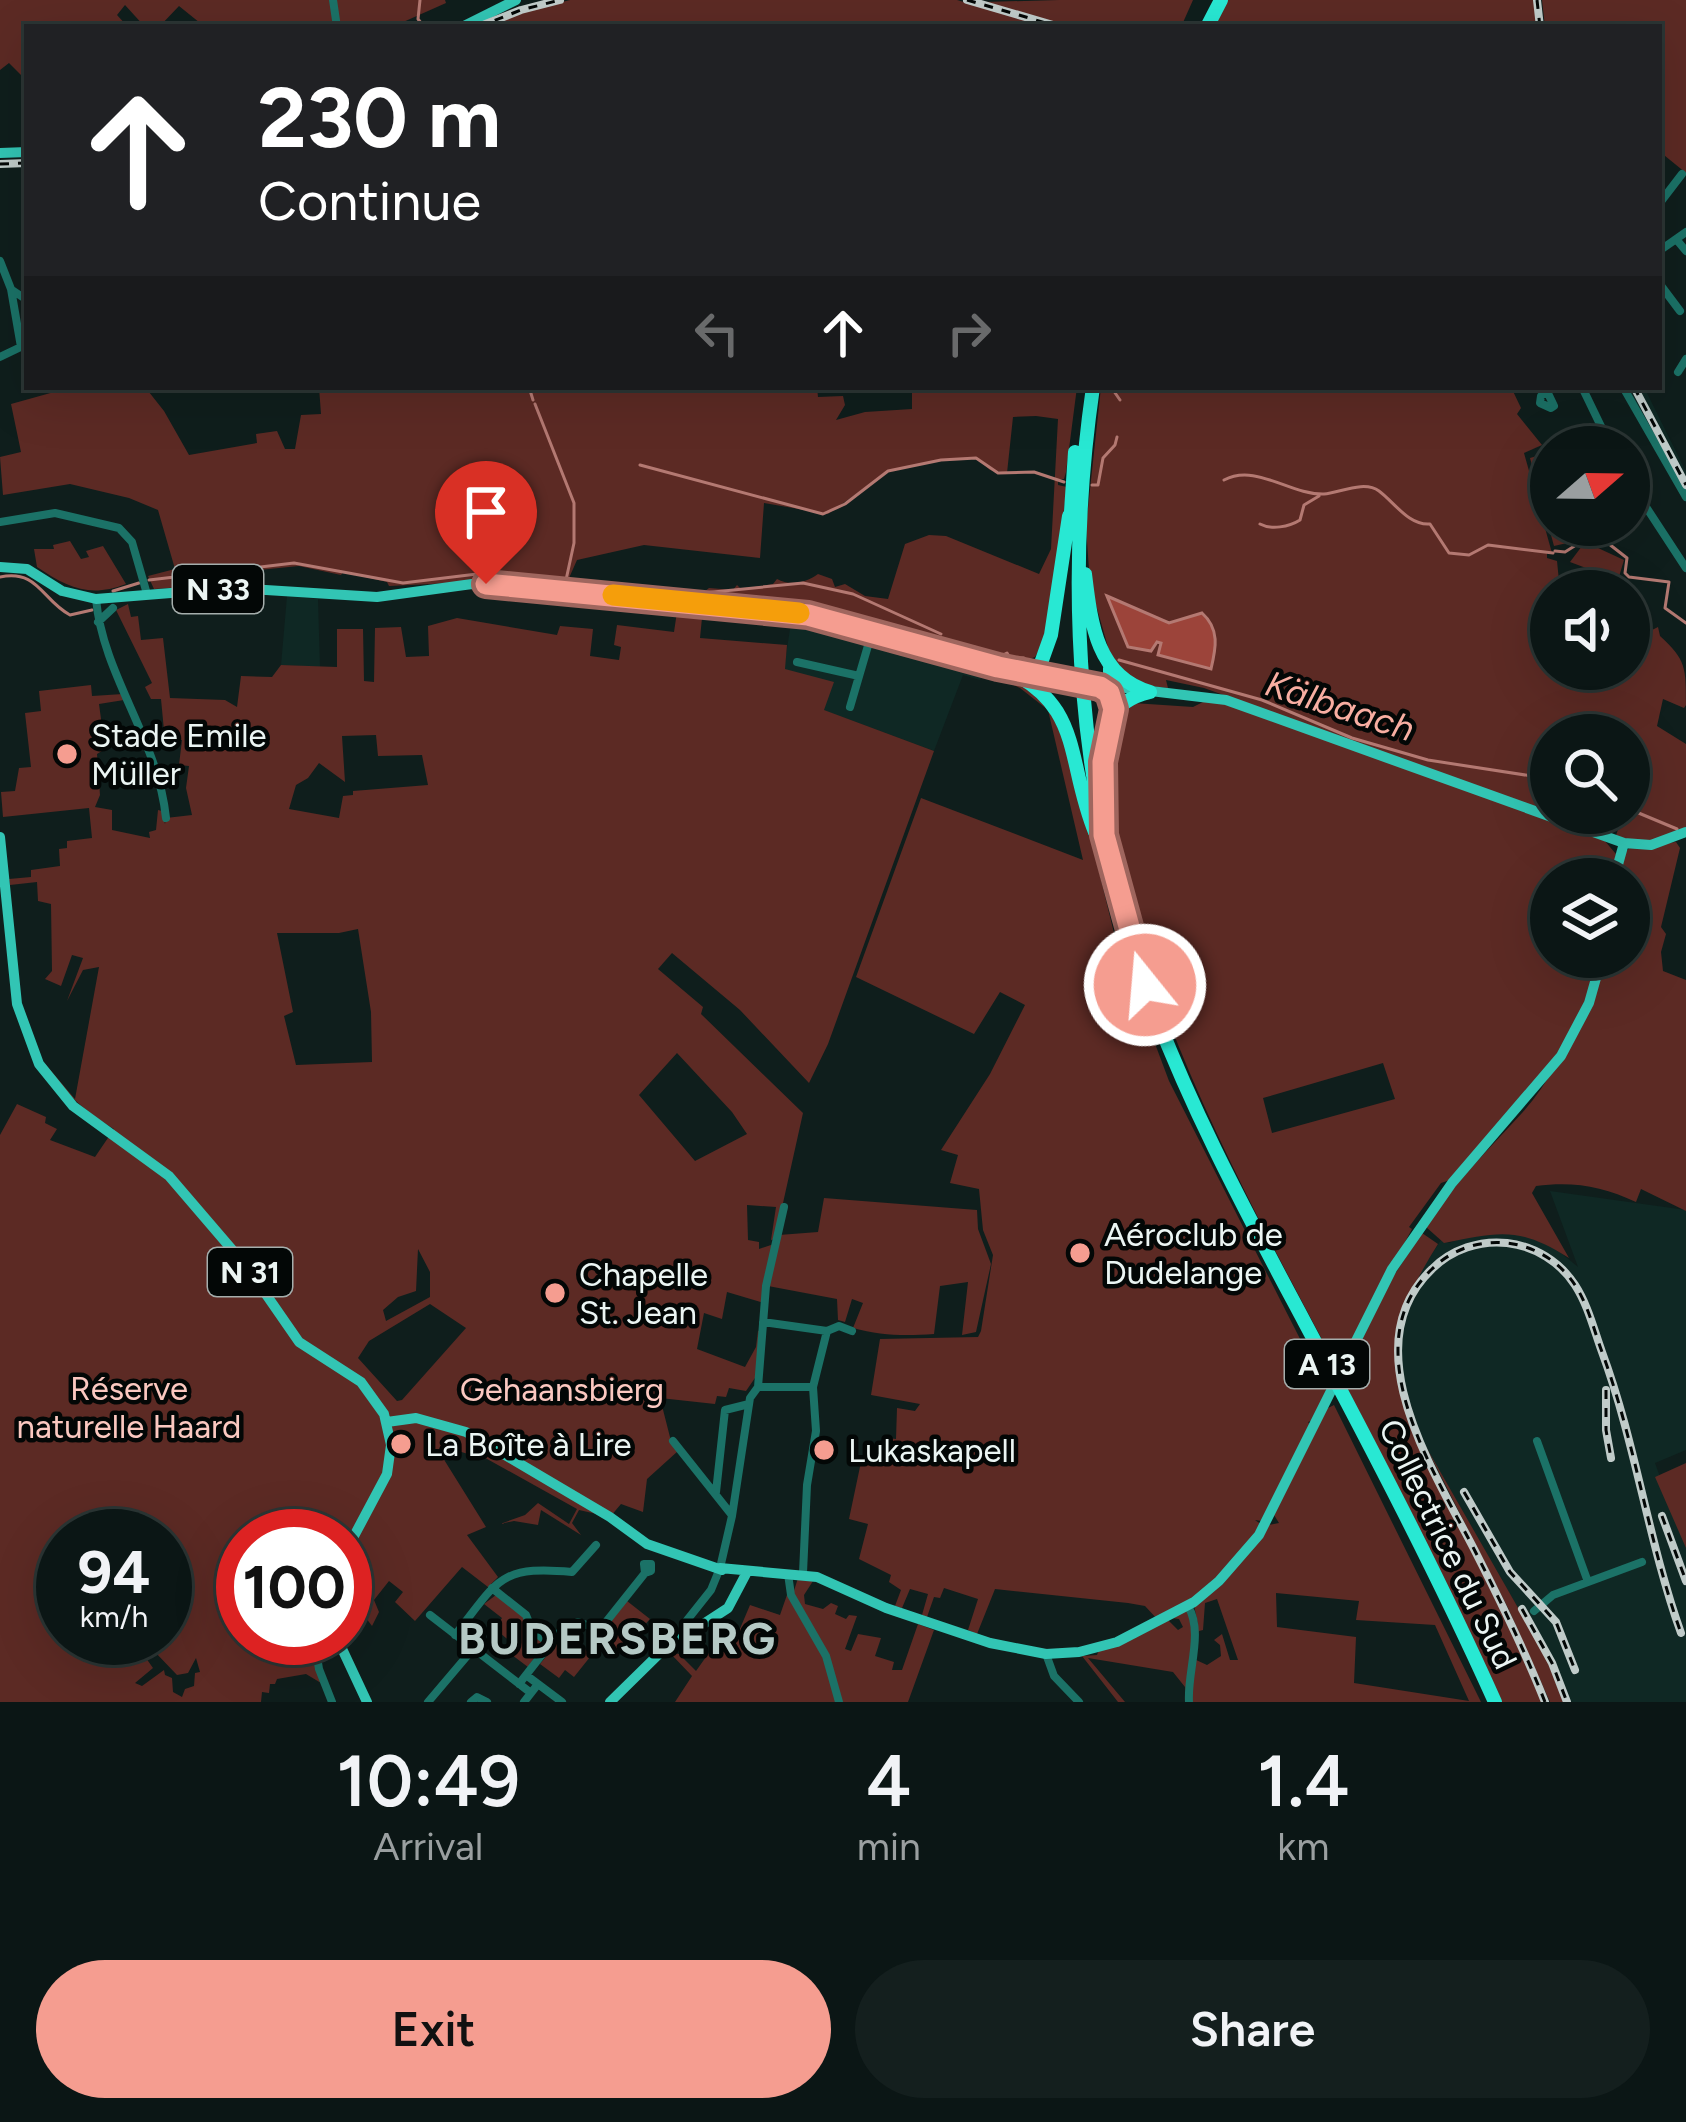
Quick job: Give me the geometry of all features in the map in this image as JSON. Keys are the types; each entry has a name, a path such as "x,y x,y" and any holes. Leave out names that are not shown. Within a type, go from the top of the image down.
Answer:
{"highway":[{"name":"Collectrice du Sud","path":"1088,390 1071,501 1071,646 1080,740 1100,834 1145,985 1194,1106 1410,1523 1491,1702"},
{"name":"Collectrice du Sud","path":"1088,390 1079,515 1082,676 1100,834"},
{"name":"A 13","path":"1071,501 1042,669 1052,683 1100,834"},
{"name":"A 13","path":"1079,515 1090,607 1109,668"},
{"path":"998,667 1025,666 1043,655"},
{"path":"998,667 1030,681 1052,683"},
{"path":"1109,668 1110,676 1098,687 1109,693 1114,709 1124,700 1150,692"},
{"path":"1109,668 1129,686 1150,692"},
{"name":"A 13","path":"1100,834 1103,762 1114,709"}],"main road":[{"path":"468,24 516,0"},
{"name":"N 33","path":"0,567 27,569 62,591 96,598 233,589 377,598 448,585 486,584 755,607 873,630 998,667"},
{"path":"1052,683 1226,700 1624,843 1651,845 1682,835"},
{"name":"N 31","path":"0,837 17,1004 39,1064 73,1106 169,1176 247,1267 289,1330 311,1352 361,1382 376,1398 387,1422"},
{"path":"1620,858 1624,843"},
{"path":"368,1509 387,1474 391,1444 387,1422 416,1418 466,1432 661,1551 746,1573 803,1573 969,1636 1046,1654 1088,1651 1118,1642 1188,1606 1219,1581 1258,1535 1392,1269 1429,1213 1561,1056 1589,1003 1596,978"},
{"path":"610,1702 684,1634 728,1608 746,1573"},
{"path":"350,1665 367,1702"}],"street":[{"path":"1662,200 1682,174"},
{"path":"1662,246 1686,232"},
{"path":"1676,239 1686,251"},
{"path":"0,261 24,345 0,357"},
{"path":"1662,287 1679,311"},
{"path":"11,289 24,298"},
{"path":"1678,372 1686,359"},
{"path":"1583,390 1601,426"},
{"path":"1625,390 1686,497"},
{"path":"0,522 55,513 119,528 133,542 147,594"},
{"path":"1650,514 1686,568"},
{"path":"96,598 102,643 140,722 166,818"},
{"path":"98,622 112,608"},
{"path":"850,707 873,630"},
{"path":"797,662 859,676"},
{"path":"684,1634 684,1624 720,1568 733,1516 749,1404 758,1387 769,1266 784,1207"},
{"path":"763,1322 827,1330 839,1326 852,1331"},
{"path":"803,1573 807,1485 816,1431 813,1387 827,1330"},
{"path":"758,1387 813,1387"},
{"path":"716,1492 725,1410 749,1404"},
{"path":"673,1441 733,1516"},
{"path":"1537,1442 1588,1582"},
{"path":"718,1472 737,1472"},
{"path":"455,1635 492,1588 520,1570 572,1572 596,1545"},
{"path":"519,1684 570,1624 602,1627 661,1551"},
{"path":"1534,1611 1546,1598 1642,1562"},
{"path":"788,1572 790,1591 826,1656 839,1702"},
{"path":"492,1588 526,1615 532,1630 550,1644"},
{"path":"1188,1606 1196,1630 1189,1702"},
{"path":"430,1615 519,1684 528,1698 538,1684"},
{"path":"428,1702 473,1649"},
{"path":"1046,1654 1054,1676 1079,1702"},
{"path":"318,1665 332,1702"},
{"path":"526,1675 562,1702"},
{"path":"471,1702 478,1697 487,1702"}],"shaded area":[{"path":"1628,390 1645,390 1686,472 1686,494"},
{"path":"287,596 318,599 320,667 281,665"},
{"path":"1107,596 1169,623 1202,613 1214,632 1211,669 1158,655 1161,643 1151,651 1128,647"},
{"path":"792,616 985,666 980,680 963,675 934,751 823,710 784,668"},
{"path":"1550,1191 1686,1210 1686,1450 1655,1463 1678,1526 1686,1534 1686,1702 1563,1702 1545,1655 1433,1460 1530,1655 1550,1702 1542,1702 1502,1610 1414,1435 1401,1398 1396,1350 1404,1310 1415,1280 1441,1240 1449,1243 1472,1235 1518,1233 1550,1244 1578,1267"}],"green space":[{"path":"0,0 446,3 399,24 201,24 179,6 162,24 142,24 125,5 117,15 125,24 24,24 24,78 9,63 0,70"},
{"path":"570,0 957,0 1040,24 491,24"},
{"path":"1193,0 1182,24 1057,24 983,2"},
{"path":"1226,0 1535,0 1538,24 1214,24"},
{"path":"1542,0 1686,0 1686,173 1662,153 1662,24 1545,24"},
{"path":"61,390 147,390 189,455 257,443 256,434 277,431 285,449 295,449 301,415 321,414 319,390 817,390 818,397 843,396 845,405 836,420 865,412 912,409 912,390 1077,390 1066,472 1064,479 1058,479 1058,485 1067,487 1047,638 1035,657 1014,665 877,640 808,610 720,597 718,602 515,580 389,586 343,572 299,566 227,573 227,584 154,589 148,576 175,569 158,510 70,484 3,495 0,457 21,452 11,404","holes":["1013,417 1058,419 1051,549 1039,574 946,536 929,535 905,544 888,599 865,596 845,584 835,587 832,579 818,574 798,582 777,579 773,584 704,592 569,578 577,560 644,545 760,558 764,503 828,514 888,471 976,458 990,470 1007,473"]},
{"path":"1101,390 1512,390 1521,408 1517,414 1530,430 1530,450 1524,453 1530,474 1530,546 1550,546 1552,553 1547,558 1557,561 1558,570 1530,570 1530,690 1650,690 1650,629 1658,627 1685,673 1686,705 1663,699 1657,726 1686,744 1686,827 1648,843 1615,838 1616,834 1650,834 1650,714 1530,714 1530,805 1204,688 1166,680 1168,688 1131,684 1114,668 1090,584 1086,527"},
{"path":"70,541 81,559 89,557 86,551 103,546 126,584 80,589 37,567 34,549 54,549 53,545"},
{"path":"1582,546 1594,546 1624,560 1621,570 1591,570 1570,562"},
{"path":"128,604 131,617 138,616 141,640 163,638 170,698 225,700 237,707 241,676 272,677 281,665 337,667 337,629 363,629 364,681 374,682 375,628 401,627 406,657 429,656 428,626 457,618 557,635 560,626 593,629 590,656 619,660 621,647 614,645 617,625 674,632 678,605 703,608 700,638 787,645 785,669 834,682 824,710 934,751 828,1044 809,1083 740,1010 672,953 658,969 703,1007 701,1014 803,1113 775,1239 771,1240 776,1207 747,1205 748,1240 759,1242 759,1249 774,1244 770,1269 779,1235 818,1232 824,1198 977,1210 978,1229 991,1264 976,1332 962,1335 968,1282 940,1286 934,1334 924,1335 853,1328 863,1303 852,1299 845,1322 838,1320 837,1299 768,1286 764,1303 727,1292 722,1319 704,1313 697,1349 745,1367 758,1331 763,1329 757,1375 746,1391 729,1388 726,1397 717,1396 715,1404 660,1398 678,1451 647,1479 643,1512 621,1504 610,1517 579,1510 572,1523 581,1535 541,1510 538,1525 500,1524 525,1515 538,1503 569,1524 577,1509 471,1450 468,1454 455,1450 443,1458 486,1527 467,1535 498,1577 488,1587 462,1567 415,1621 395,1602 403,1592 389,1581 374,1600 379,1612 372,1626 372,1509 216,1509 216,1665 317,1665 321,1683 306,1674 277,1679 269,1693 262,1692 261,1702 0,1702 0,1135 17,1104 46,1117 45,1123 57,1129 50,1140 95,1157 114,1129 73,1098 41,1059 75,1099 99,967 83,970 67,1001 83,958 72,955 61,986 45,979 52,971 51,904 38,901 37,882 10,885 9,879 60,866 59,849 67,848 67,841 92,838 89,808 3,817 1,792 15,791 19,768 31,767 25,713 41,711 39,691 91,685 92,696 123,694 124,700 99,704 105,749 97,754 100,795 95,807 112,810 112,830 150,838 158,810 165,824 166,818 192,815 186,788 189,766 179,765 182,740 165,741 161,699 151,699 145,687 152,683 116,610","holes":["376,735 378,756 422,755 428,785 353,791 343,796 339,818 289,809 296,785 319,763 345,782 342,736","358,929 371,1012 372,1062 296,1065 284,1016 293,1012 277,933","677,1053 747,1134 695,1161 639,1095","418,1249 430,1272 430,1297 386,1321 383,1310 398,1297 416,1291","430,1304 466,1328 397,1401 358,1358 369,1341"]},
{"path":"985,666 1043,694 1071,758 1115,937 1169,1081 1327,1392 1262,1521 1255,1520 1262,1525 1208,1588 1158,1620 1145,1606 995,1589 977,1634 968,1630 978,1599 944,1588 940,1598 934,1597 927,1617 922,1615 928,1594 910,1589 902,1608 895,1606 901,1590 889,1582 891,1575 859,1559 868,1524 849,1519 861,1462 883,1463 887,1438 896,1439 897,1408 915,1411 920,1404 871,1395 880,1339 978,1337 981,1331 993,1255 983,1230 979,1189 950,1183 958,1155 941,1150 990,1074 1025,1005 1000,992 974,1034 856,977 921,798 1083,860 1048,710 1020,688 983,671"},
{"path":"1207,700 1240,708 1530,813 1530,834 1587,834 1604,840 1616,854 1615,858 1530,858 1530,978 1593,978 1590,989 1577,1020 1540,1078 1450,1180 1441,1183 1409,1227 1352,1340 1342,1357 1333,1360 1194,1083 1131,908 1108,790 1119,722 1115,718 1133,703 1193,707","holes":["1383,1063 1395,1099 1272,1133 1263,1098"]},
{"path":"1676,842 1680,848 1661,927 1666,934 1661,952 1663,971 1686,980 1686,1211 1641,1189 1636,1202 1587,1186 1536,1186 1532,1193 1569,1258 1536,1241 1508,1234 1444,1243 1426,1227 1536,1096 1569,1039 1595,978 1650,978 1650,858 1623,858 1631,847"},
{"path":"1422,1233 1438,1244 1415,1283 1400,1325 1396,1355 1405,1409 1425,1461 1477,1559 1542,1702 1501,1702 1340,1380 1383,1292"},
{"path":"1334,1405 1481,1702 1187,1702 1185,1687 1173,1672 1088,1658 1125,1702 1118,1702 1082,1656 1097,1655 1099,1650 1168,1620 1178,1630 1183,1627 1179,1619 1172,1618 1186,1610 1190,1612 1194,1659 1207,1665 1221,1656 1214,1640 1222,1634 1230,1660 1238,1660 1217,1599 1205,1603 1203,1630 1196,1644 1194,1605 1223,1584 1268,1525 1279,1523 1274,1515 1324,1410","holes":["1276,1593 1359,1601 1356,1620 1435,1625 1469,1701 1354,1683 1356,1637 1277,1627"]},
{"path":"1425,1445 1545,1655 1563,1702 1550,1702"},
{"path":"1686,1463 1686,1548 1655,1477"},
{"path":"798,1578 813,1581 804,1595 805,1604 823,1609 831,1603 838,1606 835,1614 846,1619 857,1616 845,1649 851,1651 858,1634 881,1638 875,1656 894,1662 892,1670 902,1670 918,1624 934,1630 908,1702 675,1702 692,1676 669,1652 679,1654 696,1671 728,1626 739,1631 750,1605 780,1615"},
{"path":"496,1595 523,1616 544,1644 528,1667 512,1655 517,1647 495,1629 502,1618 484,1604"},
{"path":"627,1601 650,1619 619,1653 599,1636"},
{"path":"565,1633 590,1657 574,1677 565,1670 559,1678 540,1664"}],"waterway":[{"path":"420,0 422,24"},
{"path":"530,390 533,400"},
{"path":"1113,390 1120,400"},
{"path":"535,404 574,503 574,543 566,580"},
{"path":"1092,485 1098,485 1103,458 1117,437"},
{"path":"640,465 823,514 845,504 888,471 941,460 976,458 998,473 1034,472 1064,482"},
{"path":"1224,480 1248,475 1324,494 1373,488 1409,517 1430,524 1449,553 1469,555 1488,545 1553,553"},
{"path":"1260,524 1275,527 1296,522 1304,505 1319,496"},
{"path":"1555,551 1565,552 1584,540 1595,546 1609,544 1627,558 1629,577 1669,582 1665,608 1686,623"},
{"name":"Kälbaach","path":"149,580 294,563 403,583 477,574 703,593 803,583 853,594 941,634"},
{"name":"Kälbaach","path":"0,577 23,577 70,615 92,610"},
{"name":"Kälbaach","path":"113,591 139,583"},
{"name":"Kälbaach","path":"974,647 999,657 1007,653 1010,658 1024,658"},
{"name":"Kälbaach","path":"1119,660 1262,700 1352,738 1428,760 1530,776"},
{"name":"Kälbaach","path":"1650,818 1677,829"}],"railway":[{"path":"486,24 560,0"},
{"path":"967,0 1050,24"},
{"path":"1537,0 1540,24"},
{"path":"0,164 24,163"},
{"path":"1636,390 1686,485"},
{"path":"1545,1702 1504,1608 1423,1450 1400,1373 1399,1335 1409,1300 1432,1269 1457,1251 1497,1242 1527,1248 1554,1262 1580,1293 1614,1387 1681,1633"},
{"path":"1606,1390 1611,1458"},
{"path":"1464,1492 1510,1572 1556,1622 1575,1670"},
{"path":"1662,1516 1686,1581"},
{"path":"1522,1609 1567,1702"}],"slow traffic":[{"path":"613,595 799,613"}],"place":[{"name":"Stade Emile Müller","path":"67,754"},
{"name":"Aéroclub de Dudelange","path":"1080,1253"},
{"name":"Chapelle St. Jean","path":"555,1293"},
{"name":"La Boîte à Lire","path":"401,1444"},
{"name":"Lukaskapell","path":"824,1450"}],"district":[{"name":"BUDERSBERG","path":"618,1638"}],"route":[{"path":"486,584 808,615 998,667 1100,687 1109,693 1114,709 1103,762 1104,835 1145,985"}],"park label":[{"name":"Gehaansbierg","path":"562,1389"},
{"name":"Réserve naturelle Haard","path":"129,1407"}]}
